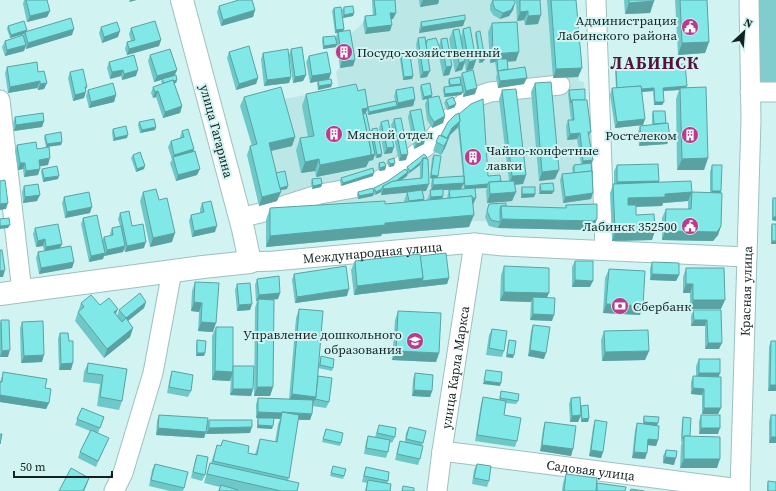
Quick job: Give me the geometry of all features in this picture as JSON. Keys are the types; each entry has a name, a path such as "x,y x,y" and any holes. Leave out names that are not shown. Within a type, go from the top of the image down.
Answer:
{"main road":[{"name":"улица Гагарина","path":"182,0 240,218 250,262"},
{"name":"Международная улица","path":"0,294 250,262"}],"street":[{"path":"596,0 605,250"},
{"name":"Красная улица","path":"740,490 750,92 748,0"},
{"path":"240,218 320,194 354,188 380,180 397,169 429,144 467,100 490,92 560,85"},
{"path":"750,92 776,92"},
{"path":"0,100 22,292"},
{"name":"Международная улица","path":"250,262 474,243 502,246 747,258"},
{"name":"улица Карла Маркса","path":"438,491 442,451 474,243"},
{"path":"114,491 123,473 153,373 172,271"},
{"name":"Садовая улица","path":"442,451 740,490"}],"shaded area":[{"path":"372,0 572,0 579,81 584,82 594,228 591,230 494,228 489,226 486,221 469,221 469,227 381,234 381,237 266,247 266,220 272,177 266,152 278,100 339,89 336,72 340,67 336,38 348,36 363,23 373,21"},
{"path":"757,0 776,0 776,82 758,82"}],"building":[{"path":"26,0 47,0 50,11 30,16"},
{"path":"239,0 252,0 255,10 223,20 219,6"},
{"path":"374,0 395,0 396,13 390,13 392,25 367,28 365,16 376,15"},
{"path":"493,0 515,0 515,3 511,10 503,13 495,9"},
{"path":"520,0 540,0 541,15 528,16 528,11 520,12"},
{"path":"551,0 576,0 582,68 556,69"},
{"path":"629,0 654,0 654,1 629,3"},
{"name":"Администрация Лабинского района","path":"680,0 707,0 709,42 682,43"},
{"path":"353,6 354,13 344,15 344,7"},
{"path":"341,7 344,29 336,30 334,8"},
{"path":"465,15 465,20 422,27 421,22"},
{"path":"71,18 74,29 28,43 25,32"},
{"path":"24,21 27,30 11,35 8,26"},
{"path":"155,21 161,40 129,49 127,42 135,40 131,28"},
{"path":"117,22 120,31 104,37 101,27"},
{"path":"517,22 519,52 493,54 492,23"},
{"path":"470,27 476,60 469,62 463,29"},
{"path":"459,29 465,61 459,63 453,30"},
{"name":"Посудо-хозяйственный","path":"350,30 355,60 342,61 338,32"},
{"path":"480,31 485,59 480,60 476,32"},
{"path":"23,35 26,45 7,50 5,41"},
{"path":"335,36 337,44 324,46 323,37"},
{"path":"425,37 430,71 423,72 418,38"},
{"path":"436,38 440,49 427,51 427,40"},
{"path":"447,38 452,66 446,67 441,39"},
{"path":"249,46 258,78 239,84 229,52"},
{"path":"302,47 306,75 295,77 291,49"},
{"path":"170,49 177,70 157,76 150,55"},
{"path":"288,49 291,77 267,80 263,53"},
{"path":"327,52 331,73 312,76 309,56"},
{"path":"134,55 138,70 124,74 123,70 112,72 109,62"},
{"path":"410,55 413,76 404,77 401,56"},
{"path":"497,59 507,59 508,69 498,71"},
{"path":"37,62 38,72 44,71 47,83 40,84 40,81 10,87 7,67"},
{"path":"685,64 687,86 663,88 664,102 655,102 654,88 641,89 641,86 617,88 616,68"},
{"path":"525,67 527,78 500,81 498,71"},
{"path":"83,69 87,87 85,87 86,92 75,95 70,72"},
{"path":"473,70 477,88 466,91 462,73"},
{"path":"176,75 177,80 174,81 164,83 162,79"},
{"path":"460,77 461,84 450,85 449,79"},
{"path":"331,79 332,84 319,86 318,81"},
{"path":"173,80 182,106 165,112 158,91 155,92 153,87"},
{"path":"551,82 559,170 542,172 535,83"},
{"path":"113,83 116,95 91,102 88,90"},
{"path":"430,83 432,95 424,97 421,85"},
{"name":"Мясной отдел","path":"356,84 358,91 365,89 368,108 362,109 371,155 320,165 319,159 305,162 300,138 314,136 306,94"},
{"path":"462,85 463,92 445,94 444,87"},
{"path":"641,86 645,119 617,122 612,88"},
{"path":"281,87 295,137 269,143 281,192 262,197 250,146 257,144 244,97"},
{"path":"413,87 415,99 398,103 396,90"},
{"name":"Ростелеком","path":"706,87 708,158 682,159 680,88"},
{"path":"516,89 526,175 512,176 502,90"},
{"path":"585,89 585,100 572,100 571,103 569,90"},
{"path":"439,96 445,116 434,122 429,114 428,98"},
{"path":"453,97 456,104 449,107 446,100"},
{"name":"Чайно-конфетные лавки","path":"483,99 488,176 500,175 501,181 465,186 459,114 471,104"},
{"path":"572,100 587,100 591,132 588,132 593,160 583,161 580,133 570,134 568,120 574,120"},
{"path":"396,101 397,106 369,112 368,107"},
{"path":"421,109 426,137 417,143 410,111"},
{"path":"653,111 665,111 666,123 654,124"},
{"path":"43,113 44,121 16,125 15,117"},
{"path":"366,113 375,154 371,155 363,114"},
{"path":"459,113 460,121 452,128 447,138 441,135 448,122"},
{"path":"401,118 408,154 401,155 394,119"},
{"path":"154,119 156,127 142,130 139,122"},
{"path":"388,120 394,147 387,148 381,122"},
{"path":"668,123 670,138 641,140 640,126"},
{"path":"126,126 128,135 115,138 113,129"},
{"path":"377,128 382,154 377,155 372,129"},
{"path":"188,129 194,149 174,155 171,141 184,137 182,131"},
{"path":"61,132 62,142 47,144 45,135"},
{"path":"439,135 448,139 444,146 436,142"},
{"path":"36,142 37,149 49,147 50,158 39,160 40,169 26,171 25,163 20,163 17,145"},
{"path":"195,151 200,169 178,175 173,157"},
{"path":"140,152 145,166 137,169 133,155"},
{"path":"424,154 427,157 423,158 421,162 410,171 407,167"},
{"path":"434,155 441,156 438,176 431,175"},
{"path":"394,158 395,163 390,164 388,160"},
{"path":"423,158 428,159 429,184 383,189 383,186 393,181 422,178"},
{"path":"384,162 386,166 380,168 379,163"},
{"path":"591,163 592,171 574,173 574,165"},
{"path":"658,164 659,181 617,182 617,165"},
{"path":"712,165 722,165 721,191 712,191"},
{"path":"57,166 59,176 44,178 42,169"},
{"path":"373,168 374,173 343,183 341,178"},
{"path":"405,169 408,172 396,181 383,186 382,189 376,192 374,188 388,181"},
{"path":"285,171 288,186 280,188 276,173"},
{"path":"592,171 593,193 565,197 562,174"},
{"path":"464,176 464,183 433,185 433,178"},
{"path":"321,178 322,184 313,186 312,179"},
{"path":"5,180 8,203 0,204 0,181"},
{"path":"514,181 516,192 490,194 489,182"},
{"path":"691,181 692,192 665,194 665,197 628,198 628,205 636,205 636,215 654,214 655,231 615,232 613,184"},
{"path":"553,183 554,191 541,191 540,184"},
{"path":"38,184 40,195 25,197 24,186"},
{"path":"522,187 535,187 535,194 522,194"},
{"path":"373,188 374,193 359,196 358,192"},
{"path":"475,188 476,198 472,198 472,196 450,198 449,190"},
{"path":"156,189 159,200 167,198 175,233 153,238 143,192"},
{"path":"443,189 443,196 431,197 430,190"},
{"path":"422,190 424,199 409,201 407,192"},
{"path":"89,192 92,207 67,212 64,197"},
{"name":"Лабинск 352500","path":"692,192 722,193 721,226 717,232 665,231 666,209 691,209"},
{"path":"472,196 474,215 270,236 270,208 385,201 385,204"},
{"path":"773,198 776,198 776,217 773,217"},
{"path":"211,201 217,226 194,231 191,215 204,212 202,203"},
{"path":"506,203 506,206 501,206 500,209 500,222 491,220 487,211 489,204"},
{"path":"597,204 597,219 594,221 502,219 501,206 566,208 566,205"},
{"path":"129,211 132,226 143,224 146,242 127,246 120,213"},
{"path":"97,215 105,253 91,256 83,218"},
{"path":"9,218 10,225 0,226 0,219"},
{"path":"58,224 62,244 46,247 45,239 38,241 35,228"},
{"path":"772,224 776,224 776,241 772,241"},
{"path":"121,226 125,246 107,250 104,237 113,235 112,228"},
{"path":"71,246 74,262 41,268 38,252"},
{"path":"0,250 2,250 5,270 0,271"},
{"path":"446,253 449,278 422,281 423,278 420,256"},
{"path":"420,254 423,278 357,286 355,261"},
{"path":"575,261 593,261 593,281 575,280"},
{"path":"652,262 679,263 679,275 652,274"},
{"path":"346,266 349,289 297,297 294,274"},
{"path":"504,266 549,268 549,293 504,292"},
{"path":"686,268 724,268 725,300 693,300 693,284 686,284"},
{"path":"609,269 645,271 643,306 606,304"},
{"path":"279,276 280,293 259,295 257,279"},
{"path":"195,282 219,283 216,323 201,322 202,303 194,302"},
{"path":"250,283 252,304 239,305 237,284"},
{"path":"140,293 146,302 126,318 119,310"},
{"path":"91,295 100,305 109,298 118,309 114,312 122,322 126,318 133,328 107,349 78,312 84,307 81,303"},
{"path":"533,297 555,298 554,315 533,314"},
{"path":"258,299 274,300 273,387 257,387"},
{"path":"299,309 323,311 316,397 292,394"},
{"path":"693,310 721,310 722,343 708,343 707,320 694,320"},
{"name":"Управление дошкольного образования","path":"398,311 441,313 439,353 396,351"},
{"path":"1,320 9,320 10,350 2,351"},
{"path":"43,321 44,355 24,356 22,322"},
{"path":"533,325 550,327 546,353 530,350"},
{"path":"216,327 233,327 233,372 215,371"},
{"path":"492,329 507,331 504,351 489,348"},
{"path":"648,330 649,351 605,352 604,331"},
{"path":"60,333 68,333 69,341 73,341 73,363 61,364"},
{"path":"197,340 206,341 205,353 197,353"},
{"path":"509,340 516,341 514,355 507,354"},
{"path":"771,341 776,341 776,385 770,385"},
{"path":"321,356 334,359 333,368 320,365"},
{"path":"699,359 720,359 720,373 699,373"},
{"path":"88,363 127,369 122,401 100,397 103,375 87,373"},
{"path":"233,366 254,366 253,389 233,389"},
{"path":"486,370 502,372 501,383 484,381"},
{"path":"172,371 193,375 191,391 169,387"},
{"path":"3,372 47,379 45,388 51,389 49,403 0,395 0,382 2,382"},
{"path":"415,373 433,375 432,391 414,390"},
{"path":"318,376 332,378 329,402 315,399"},
{"path":"693,376 721,377 721,408 704,408 704,389 693,388"},
{"path":"501,391 519,394 518,401 500,398"},
{"path":"483,397 506,401 504,415 521,418 517,441 477,435"},
{"path":"580,397 581,415 572,416 571,398"},
{"path":"258,398 313,400 312,414 258,412"},
{"path":"588,405 589,418 582,419 581,406"},
{"path":"82,408 104,417 100,428 77,419"},
{"path":"282,412 299,415 289,478 213,461 217,445 221,446 223,440 249,446 248,453 257,455 260,439 277,442"},
{"path":"159,415 208,418 206,432 158,428"},
{"path":"701,415 720,415 720,428 701,428"},
{"path":"771,415 776,415 776,437 771,437"},
{"path":"644,416 659,417 658,423 644,422"},
{"path":"683,417 691,418 690,436 684,436 683,439 682,438"},
{"path":"258,418 274,418 273,426 258,425"},
{"path":"209,420 252,420 252,427 209,428"},
{"path":"595,420 607,422 603,452 591,450"},
{"path":"545,422 576,426 573,449 542,445"},
{"path":"637,423 659,426 658,440 648,439 647,453 634,452"},
{"path":"379,425 396,428 395,437 377,433"},
{"path":"409,427 426,431 423,443 406,439"},
{"path":"326,429 343,433 341,443 323,439"},
{"path":"91,430 109,438 98,461 80,452"},
{"path":"368,436 390,440 388,452 366,448"},
{"path":"684,436 720,437 720,459 684,459"},
{"path":"400,441 423,446 420,459 397,454"},
{"path":"666,450 677,451 676,458 665,457"},
{"path":"197,455 208,457 205,475 193,472"},
{"path":"210,463 299,483 297,491 281,491 207,474"},
{"path":"155,464 188,472 184,488 151,480"},
{"path":"477,464 491,466 489,481 474,478"},
{"path":"333,466 346,469 344,476 331,473"},
{"path":"366,467 389,472 388,481 364,476"},
{"path":"71,468 89,478 83,491 59,491"},
{"path":"566,474 597,478 596,491 564,491"},
{"path":"368,480 391,484 390,491 366,491"},
{"path":"768,481 776,482 776,491 768,491"},
{"path":"597,483 626,487 625,491 597,491"},
{"path":"221,485 238,490 238,491 219,491"},
{"path":"403,486 414,488 414,491 402,491"},
{"path":"631,489 644,491 630,491"}],"place":[{"name":"Администрация Лабинского района","path":"690,27"},
{"name":"Посудо-хозяйственный","path":"344,52"},
{"name":"Мясной отдел","path":"334,134"},
{"name":"Ростелеком","path":"690,135"},
{"name":"Чайно-конфетные лавки","path":"473,157"},
{"name":"Лабинск 352500","path":"690,226"},
{"name":"Сбербанк","path":"620,306"},
{"name":"Управление дошкольного образования","path":"415,341"}],"district":[{"name":"ЛАБИНСК","path":"655,63"}]}
